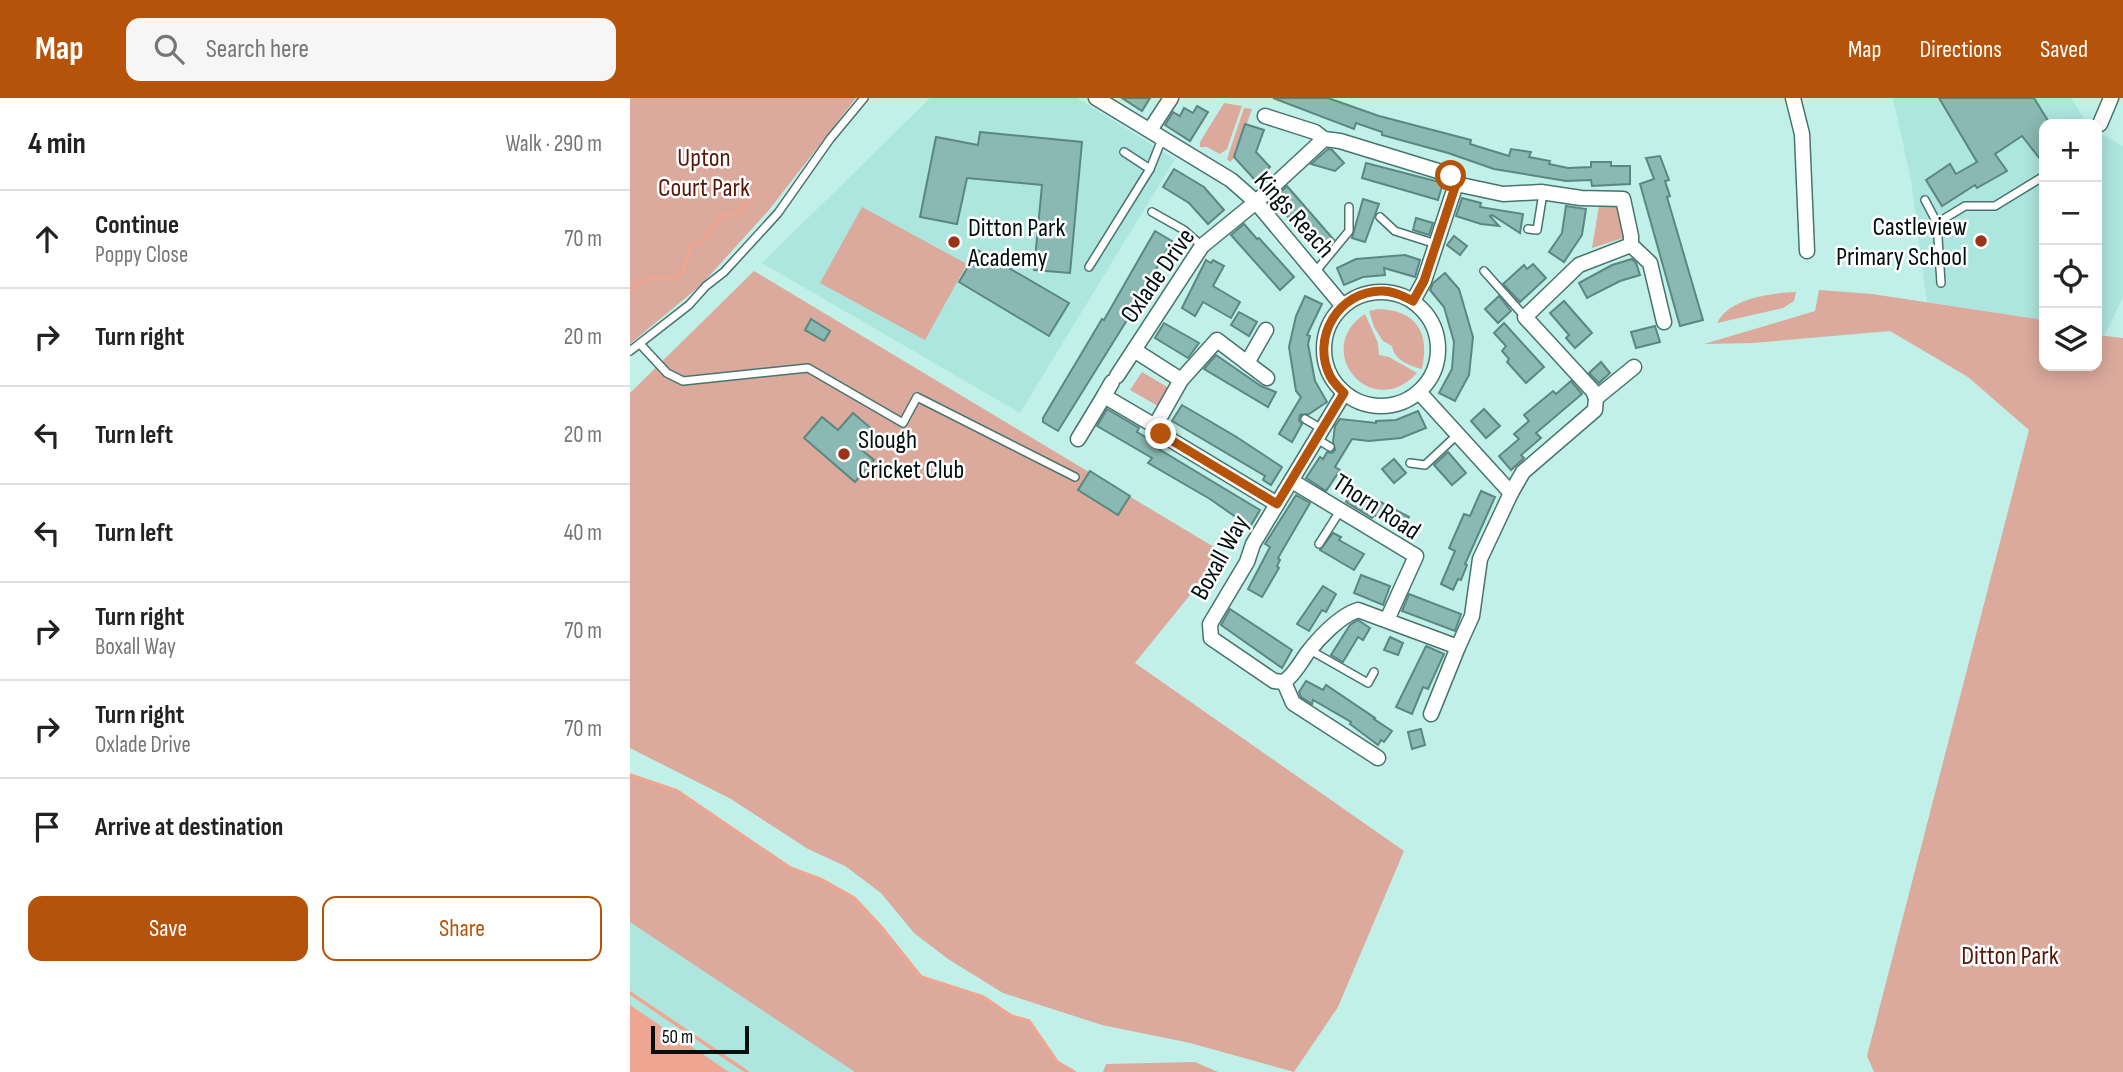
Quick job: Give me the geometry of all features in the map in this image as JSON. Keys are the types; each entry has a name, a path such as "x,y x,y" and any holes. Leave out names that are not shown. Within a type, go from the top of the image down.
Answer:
{"street":[{"name":"Kings Reach","path":"1096,98 1231,180 1256,202 1342,305"},
{"path":"1156,134 1171,98"},
{"path":"1793,98 1802,134 1807,251"},
{"path":"2102,119 2111,98"},
{"path":"1265,117 1315,132 1324,139 1340,141 1451,176 1456,184 1503,194 1543,193 1581,198 1623,199 1632,236 1631,245"},
{"name":"Oxlade Drive","path":"1181,380 1134,350 1202,246 1256,202 1324,139"},
{"path":"1413,301 1424,281 1456,184"},
{"path":"1431,714 1472,616 1480,559 1511,493 1523,472 1594,410 1596,398 1593,391 1525,317 1578,265 1631,245"},
{"path":"1631,245 1650,263 1664,322"},
{"path":"1383,291 1399,294 1413,301 1425,312 1434,327 1438,344 1437,360 1431,377 1419,392 1398,403 1373,406 1358,402 1344,393 1331,378 1324,359 1324,340 1330,321 1342,305 1367,293 1383,291"},
{"path":"1247,363 1266,330"},
{"path":"1155,426 1181,380 1217,340 1267,377"},
{"path":"1079,439 1134,350"},
{"path":"1596,398 1633,368"},
{"path":"1419,392 1511,493"},
{"name":"Boxall Way","path":"1284,682 1274,681 1211,638 1210,624 1247,562 1253,544 1344,393"},
{"path":"1104,396 1277,504"},
{"name":"Thorn Road","path":"1292,481 1416,556 1387,620"},
{"path":"1378,758 1293,703 1284,682 1291,677 1310,650 1348,613 1358,610 1458,647"}],"lane":[{"path":"630,351 689,305 706,286 724,272 778,213 830,139 864,98"},
{"path":"1088,267 1150,169 1156,134"},
{"path":"1124,152 1150,169"},
{"path":"1937,223 1965,206 1995,206 2039,179"},
{"path":"1528,229 1537,230 1543,193"},
{"path":"1926,200 1937,223 1941,283"},
{"path":"1316,271 1349,231 1349,207"},
{"path":"1152,212 1184,230 1202,246"},
{"path":"1380,217 1395,230 1436,244"},
{"path":"1484,271 1525,317"},
{"path":"640,344 667,373 683,381 808,368 904,423 917,397 1075,477"},
{"path":"1305,419 1330,447"},
{"path":"1410,463 1425,465 1458,434"},
{"path":"1319,544 1340,511"},
{"path":"1310,650 1368,682 1374,672"}],"shaded area":[{"name":"Ditton Park Academy","path":"930,98 1077,98 1175,159 1020,413 762,263"},
{"name":"Castleview Primary School","path":"1893,98 2071,98 2084,119 2039,119 2039,319 1927,302 1911,180"},
{"path":"2102,135 2123,146 2123,298 2104,336"},
{"path":"630,775 677,791 790,868 822,880 854,898 921,977 983,997 1011,1016 1029,1021 1056,1062 1074,1072 630,1072"},
{"path":"630,1005 729,1072 630,1072"}],"green space":[{"name":"Upton Court Park","path":"630,98 856,98 769,210 701,285 630,344"},
{"path":"1224,103 1242,106 1227,149 1220,154 1207,147 1200,147 1200,142"},
{"path":"1244,108 1252,109 1235,157 1230,162 1227,159"},
{"path":"1612,204 1621,210 1623,238 1592,248 1599,206"},
{"path":"862,207 967,264 925,340 820,283"},
{"path":"754,271 1224,553 1135,663 1404,851 1338,1007 1294,1072 1190,1043 1102,1025 1003,993 948,959 914,933 881,893 845,866 808,849 731,799 630,748 630,393"},
{"name":"Ditton Park","path":"1819,290 1872,294 2039,319 2039,371 2102,371 2102,336 2123,338 2123,1072 1874,1072 1867,1056 2029,430 1968,377 1890,331 1753,343 1704,344 1815,311"},
{"path":"1796,292 1794,301 1783,308 1717,323 1741,302"},
{"path":"1378,309 1402,314 1418,326 1424,345 1422,369 1403,362 1392,346 1383,341 1374,327 1369,311"},
{"path":"1365,314 1378,343 1379,355 1389,357 1417,373 1399,386 1382,390 1366,386 1354,375 1346,361 1344,345 1350,329"},
{"path":"1142,372 1169,388 1158,406 1130,390"},
{"path":"630,775 677,791 790,868 822,880 854,898 921,977 983,997 1011,1016 1029,1021 1056,1062 1074,1072 855,1072 630,922"},
{"path":"1195,1062 1218,1072 1103,1072 1106,1064"}],"building":[{"path":"1122,98 1150,98 1142,111"},
{"path":"1273,98 1328,98 1379,116 1471,140 1470,144 1509,156 1511,149 1531,152 1529,157 1568,168 1591,167 1591,162 1630,166 1630,184 1592,186 1591,180 1566,181 1494,169 1382,135 1382,132 1356,123 1354,129"},
{"path":"1939,98 2034,98 2047,119 2039,119 2039,158 2022,136 1995,154 2007,171 1977,188 1975,185 1942,206 1926,180 1950,164 1956,174 1977,162"},
{"path":"1197,106 1208,112 1190,141 1165,125 1173,112 1180,116 1184,108 1193,113"},
{"path":"1245,124 1264,130 1256,152 1270,167 1255,180 1234,157"},
{"path":"980,132 1082,142 1070,273 1034,270 1042,185 967,178 957,224 920,217 936,137 978,145"},
{"path":"1328,149 1344,163 1335,171 1311,164"},
{"path":"1660,156 1669,180 1665,181 1670,196 1667,197 1703,320 1680,326 1640,184 1654,179 1646,158"},
{"path":"1366,163 1443,183 1438,200 1362,178"},
{"path":"1174,169 1204,187 1224,210 1208,224 1189,203 1163,187"},
{"path":"1287,186 1334,240 1319,253 1273,199"},
{"path":"1462,198 1481,203 1480,207 1523,214 1520,233 1492,215 1490,216 1499,226 1481,224 1456,216"},
{"path":"1363,199 1379,204 1365,242 1352,238"},
{"path":"1566,206 1586,209 1582,235 1564,262 1549,252 1562,233"},
{"path":"1416,218 1433,223 1429,235 1413,230"},
{"path":"1244,224 1294,277 1280,290 1231,235"},
{"path":"1155,231 1172,241 1132,312 1058,431 1043,422 1043,418"},
{"path":"1454,236 1467,246 1460,255 1447,245"},
{"path":"978,250 1069,303 1049,336 959,282"},
{"path":"1405,255 1420,260 1415,277 1384,268 1385,275 1363,277 1344,285 1337,268 1356,259"},
{"path":"1632,259 1640,275 1620,281 1587,298 1579,283 1612,265"},
{"path":"1206,260 1211,263 1213,260 1224,266 1213,286 1240,302 1231,318 1203,302 1195,316 1182,308"},
{"path":"1533,264 1546,278 1520,302 1503,284 1524,265 1527,269"},
{"path":"1445,273 1459,289 1473,337 1469,375 1455,401 1439,393 1452,369 1454,342 1444,307 1430,290 1433,283"},
{"path":"1305,296 1322,304 1307,335 1310,336 1308,344 1315,381 1327,402 1309,414 1300,415 1302,424 1292,442 1279,434 1301,397 1296,391 1289,347 1296,316"},
{"path":"1499,296 1511,311 1498,323 1485,309"},
{"path":"1564,301 1592,333 1575,348 1566,338 1569,335 1550,313"},
{"path":"1239,312 1257,322 1249,336 1231,325"},
{"path":"811,319 830,331 824,341 805,330"},
{"path":"1164,323 1199,343 1188,358 1155,338"},
{"path":"1504,323 1544,367 1526,383 1507,362 1509,359 1502,351 1506,346 1494,333"},
{"path":"1655,326 1660,342 1636,348 1631,332"},
{"path":"1216,355 1261,386 1276,392 1268,407 1204,369"},
{"path":"1601,362 1610,373 1599,383 1589,373"},
{"path":"1571,381 1582,394 1536,433 1541,438 1521,455 1524,458 1511,470 1499,456 1519,439 1514,434 1529,421 1524,415 1553,391 1556,394"},
{"path":"1182,405 1282,467 1271,485 1263,480 1265,476 1172,421"},
{"path":"1107,409 1139,428 1137,432 1154,442 1152,445 1260,510 1250,527 1210,499 1148,463 1152,458 1097,426"},
{"path":"1484,409 1500,426 1486,438 1471,421"},
{"path":"1418,411 1426,428 1401,438 1369,441 1352,439 1335,467 1340,470 1326,491 1306,478 1320,457 1323,459 1327,452 1332,453 1335,450 1335,426 1340,419 1376,423 1396,420"},
{"name":"Slough Cricket Club","path":"853,413 873,430 858,447 874,460 855,482 804,438 822,417 838,430"},
{"path":"1448,452 1466,473 1452,485 1434,465"},
{"path":"1394,459 1406,473 1394,483 1382,469"},
{"path":"1090,471 1130,496 1118,515 1078,490"},
{"path":"1354,488 1409,517 1401,530 1374,515 1372,518 1346,502"},
{"path":"1481,491 1495,497 1465,564 1467,565 1461,580 1458,579 1453,590 1441,584 1455,551 1449,548 1464,514 1470,516"},
{"path":"1296,495 1310,503 1278,558 1279,568 1262,597 1248,589 1270,547 1265,544"},
{"path":"1333,533 1341,537 1339,540 1364,554 1354,570 1320,550"},
{"path":"1361,575 1390,586 1383,605 1354,593"},
{"path":"1323,586 1336,594 1326,612 1322,610 1309,631 1297,624"},
{"path":"1409,594 1461,614 1455,631 1402,611"},
{"path":"1230,609 1292,650 1282,668 1221,625"},
{"path":"1358,620 1370,628 1363,640 1358,637 1343,662 1331,655 1350,625"},
{"path":"1390,637 1403,643 1398,655 1384,650"},
{"path":"1426,646 1444,654 1428,689 1423,687 1412,714 1396,707"},
{"path":"1306,681 1323,690 1326,685 1392,731 1384,742 1381,740 1378,745 1350,724 1351,722 1313,700 1312,704 1301,697 1299,692"},
{"path":"1421,729 1425,745 1412,749 1408,732"}],"waterway":[{"path":"630,291 643,280 677,277 684,267 691,246 703,241 720,216 736,214 753,195"},
{"path":"630,775 677,791 790,868 822,880 854,898 921,977 983,997 1011,1016 1029,1021 1057,1062 1074,1072"},
{"path":"630,993 747,1072"}],"place":[{"name":"Castleview Primary School","path":"1981,241"},
{"name":"Ditton Park Academy","path":"954,242"},
{"name":"Slough Cricket Club","path":"844,454"}],"route":[{"path":"1161,434 1277,504 1344,393 1331,378 1324,359 1324,340 1330,321 1342,305 1367,293 1383,291 1399,294 1413,301 1424,281 1456,184 1451,176"}]}
